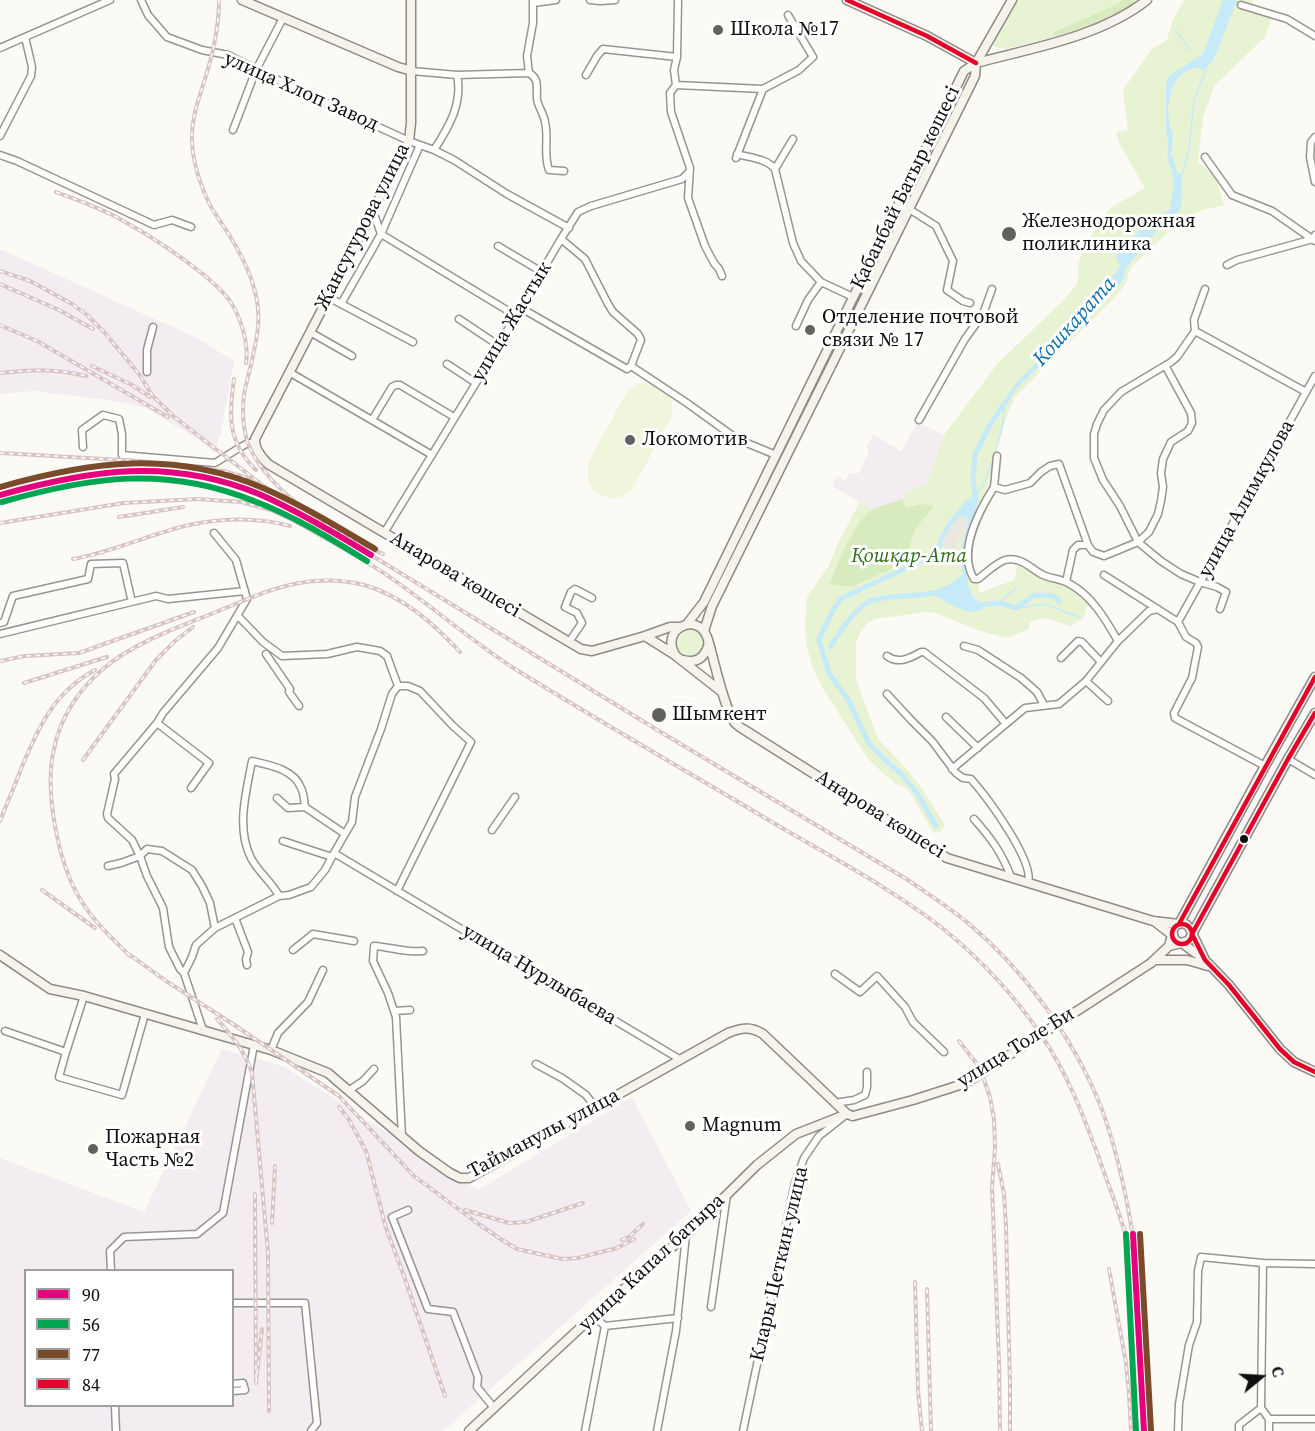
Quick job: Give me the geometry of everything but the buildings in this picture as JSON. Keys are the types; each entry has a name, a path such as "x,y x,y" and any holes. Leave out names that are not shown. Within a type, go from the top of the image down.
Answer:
{"main road":[{"path":"242,0 412,71"},
{"name":"Жансугурова улица","path":"254,441 409,141 412,71 411,0"},
{"path":"847,0 927,36 976,63 1083,34 1118,18 1147,0"},
{"path":"976,63 1012,0"},
{"name":"Қабанбай Батыр көшесі","path":"683,626 704,602 964,71 976,63"},
{"name":"Қабанбай Батыр көшесі","path":"704,631 712,606 975,76 976,63"},
{"name":"Анарова көшесі","path":"254,441 261,458 268,464 581,649 592,651 670,627 683,626"},
{"path":"696,625 704,631 708,646 702,657 689,662 679,658 671,646 672,636 683,626 696,625"},
{"path":"655,642 656,632"},
{"path":"645,636 679,658 723,692"},
{"name":"Анарова көшесі","path":"708,640 723,692 735,723 947,858 1153,921"},
{"path":"703,676 716,666"},
{"path":"1172,935 1174,927 1179,924 1315,677"},
{"path":"1169,946 1182,944 1189,940 1315,713"},
{"path":"1273,752 1288,759"},
{"path":"1153,921 1185,924 1189,927 1208,964"},
{"path":"1153,921 1208,964 1229,985 1280,1049 1294,1062 1315,1072"},
{"name":"улица Толе Би","path":"850,1115 913,1100 966,1083 1153,961 1169,946 1172,935"},
{"name":"Тайманулы улица","path":"0,955 50,989 84,996 271,1050 328,1073 419,1151 460,1178 470,1178 740,1028 756,1029 769,1039 850,1115"},
{"path":"1153,961 1187,960 1208,964"},
{"name":"улица Капал батыра","path":"469,1431 593,1316 686,1235 757,1165 796,1134 850,1115"}],"street":[{"path":"0,48 110,0"},
{"name":"улица Хлоп Завод","path":"141,0 148,15 167,37 202,50 228,56 409,141 434,150 569,228"},
{"path":"529,73 527,56 533,23 533,2 556,0"},
{"path":"590,0 615,0"},
{"path":"678,0 677,57 674,70 676,84 670,93 671,112 690,168 688,198 705,246 722,276"},
{"path":"1241,5 1287,19 1315,36"},
{"path":"676,84 764,89 799,70 813,57 789,15"},
{"path":"233,130 256,70 283,18"},
{"path":"0,136 31,76 32,67 25,37"},
{"path":"586,75 603,49 677,57"},
{"path":"412,71 457,75 532,74 536,78 538,105 545,120 546,163 549,170 564,171"},
{"path":"434,150 456,110 457,75"},
{"path":"764,89 736,156 771,164 775,170 793,243 801,261 821,282 853,297"},
{"path":"1315,137 1311,142 1310,157 1315,182"},
{"path":"775,170 793,139"},
{"path":"341,304 381,234 420,145"},
{"path":"0,155 154,225 172,220 191,227"},
{"path":"1205,157 1232,195 1272,211 1314,238"},
{"name":"улица Жастык","path":"384,532 578,212 682,179 688,173"},
{"path":"899,204 936,226 953,261 947,290 970,303"},
{"path":"372,211 381,234 510,312 520,308 627,369 631,366 641,340 638,334 613,312 585,259 561,240"},
{"path":"1227,264 1314,238"},
{"path":"498,246 542,272"},
{"path":"796,326 808,300 821,282"},
{"path":"919,420 965,339 983,314 992,289"},
{"path":"1205,289 1194,320 1195,331 1177,357 1166,367 1131,386 1112,400 1100,416 1094,434 1094,458 1098,470 1138,542 1171,568 1226,592 1220,609"},
{"path":"328,297 413,342"},
{"path":"459,319 498,345"},
{"path":"147,372 147,350 153,327"},
{"path":"1195,331 1306,392"},
{"path":"310,332 352,356"},
{"path":"447,364 476,382"},
{"path":"631,366 737,439 776,455"},
{"path":"994,487 1005,490 1030,483 1050,466 1059,464 1093,552 1104,556 1138,542 1149,532 1158,514 1163,494 1161,463 1165,454 1172,442 1188,431 1192,423 1191,413 1166,367"},
{"path":"289,372 432,454"},
{"name":"улица Алимкулова","path":"1179,622 1315,376"},
{"path":"372,420 392,387 396,385 400,385 454,417"},
{"path":"83,447 82,430 103,415 119,419 122,455 215,463 254,441"},
{"path":"997,456 994,487 982,506 967,553 974,579 978,579 1004,560 1012,559 1022,562 1045,577 1071,584 1087,597 1104,616 1118,641"},
{"path":"203,1030 184,973 169,947 163,908 132,840 108,818 108,809 115,779 114,774 218,648 247,599 236,560 214,533"},
{"path":"1066,582 1073,550 1077,546 1088,544"},
{"path":"0,623 4,622 13,596 88,579 91,564 123,563 131,598"},
{"path":"1104,575 1179,622 1186,637 1196,644 1198,651 1192,678 1174,713 1175,718 1265,765"},
{"path":"569,642 582,623 577,613 565,608 571,592 575,589 592,598"},
{"path":"0,634 156,596 168,599 245,591"},
{"path":"952,769 1025,708 1059,704 1086,681 1118,641 1149,611 1158,609"},
{"path":"238,616 282,656 327,654 357,647 380,651 387,657 398,686"},
{"path":"1060,658 1078,641 1082,642 1101,662"},
{"path":"964,646 978,650 1021,678 1037,692 1044,705"},
{"path":"273,649 265,655 290,689 289,692 299,706"},
{"path":"886,656 896,661 924,652 984,698 1006,724"},
{"path":"1086,681 1108,700"},
{"path":"184,973 196,945 215,928 279,896 289,895 310,887 325,870 352,822 355,798 392,694 398,686"},
{"path":"397,891 471,742 420,691 408,686 398,686"},
{"path":"887,694 933,741 952,769 963,778 971,779 993,807 1027,865 1030,877 1028,883"},
{"path":"946,717 978,748"},
{"path":"158,723 209,763 191,788"},
{"path":"1288,759 1315,775"},
{"path":"279,896 275,887 251,859 242,829 252,761 282,769 294,778 301,787 306,807"},
{"path":"492,830 515,797"},
{"path":"278,798 288,808 306,807 345,834"},
{"path":"974,819 994,842 1011,878"},
{"name":"улица Нурлыбаева","path":"283,842 333,855 681,1060"},
{"path":"108,866 140,856 147,849 162,851 192,870 210,903 215,928"},
{"path":"235,918 248,952 247,965"},
{"path":"293,950 313,933 354,941"},
{"path":"402,1137 396,1017 373,960 374,946 414,952 423,951"},
{"path":"271,1050 278,1033 308,1002 323,970"},
{"path":"835,974 860,992 877,976 905,1007 913,1022 944,1052"},
{"path":"84,996 60,1077 122,1095 145,1014"},
{"path":"394,1011 410,1010"},
{"path":"5,1031 66,1052"},
{"path":"111,1269 110,1251 124,1237 196,1234 223,1213 254,1045"},
{"path":"536,1064 562,1078 586,1095 595,1107"},
{"path":"348,1091 363,1081 374,1069"},
{"path":"835,1103 854,1100 865,1095 867,1072"},
{"name":"Клары Цеткин улица","path":"743,1431 795,1184 804,1158 819,1136 850,1115"},
{"path":"711,1307 727,1194"},
{"path":"408,1210 392,1217 428,1309 453,1312 478,1377 477,1387 494,1408"},
{"path":"657,1431 678,1318 686,1235"},
{"path":"1178,1431 1179,1404 1189,1345 1197,1322 1198,1271 1201,1257 1263,1263 1315,1264"},
{"path":"1263,1263 1261,1408 1269,1419 1269,1431"},
{"path":"234,1303 304,1303 317,1423 311,1431"},
{"path":"593,1316 605,1326 678,1318"},
{"path":"585,1431 605,1326"},
{"path":"234,1384 243,1383 245,1390 234,1391"},
{"path":"116,1407 116,1431"},
{"path":"1239,1431 1239,1425 1261,1408"},
{"path":"1269,1419 1315,1419"}],"shaded area":[{"path":"0,249 195,337 234,361 221,432 214,452 146,408 115,401 34,391 0,394"},
{"path":"917,422 944,435 926,484 906,492 902,500 873,510 832,486 837,476 846,481 849,474 859,473 868,454 867,446 873,435 902,451"},
{"path":"959,516 968,519 963,540 959,538 955,554 942,546 950,528"},
{"path":"222,1049 283,1066 478,1190 632,1097 691,1211 443,1431 0,1431 0,1158 144,1212"}],"green space":[{"path":"1016,0 1140,0 1091,25 1006,49 995,47 993,44 995,39"},
{"path":"1122,0 1133,0 1135,3 1087,26 1053,35 1054,32 1120,3"},
{"name":"Қошқар-Ата","path":"1184,0 1253,0 1251,10 1272,18 1265,37 1214,86 1203,117 1198,162 1215,176 1224,206 1204,209 1176,225 1154,245 1130,269 1126,283 1119,293 1015,397 1004,426 988,485 972,523 967,542 966,559 970,583 979,584 979,593 1014,580 1018,564 1069,587 1088,604 1083,618 1070,626 1046,618 1029,622 1029,629 1006,638 935,613 926,612 875,619 861,631 856,642 856,680 878,739 923,790 945,825 941,831 934,833 909,791 896,784 868,759 822,687 812,666 807,646 805,629 807,597 828,567 860,502 873,510 902,500 906,492 926,484 944,435 998,363 1063,301 1077,284 1078,265 1082,253 1108,211 1145,188 1119,143 1116,132 1128,130 1123,90 1151,50 1167,40 1172,22"},
{"name":"Локомотив","path":"641,383 655,386 666,393 672,404 671,418 629,493 617,498 605,497 594,490 588,480 589,461 626,393 633,386"},
{"path":"904,499 902,501 907,508 920,504 934,506 915,529 908,552 889,570 852,587 830,584 847,544 866,515 876,508"},
{"path":"690,630 699,634 703,643 699,652 690,656 681,652 677,643 681,634"}],"water":[{"path":"1223,0 1237,0 1213,61 1204,70 1197,67 1181,74 1172,89 1168,106 1173,136 1171,153 1173,163 1169,162 1166,83 1170,75 1203,54"},
{"path":"1175,174 1182,175 1181,207 1169,220 1162,214 1170,209"},
{"path":"1152,217 1157,220 1161,217 1165,221 1126,268 1123,280 1016,389 1004,413 999,409 1015,384 1077,321 1120,267 1116,258 1118,254"},
{"path":"975,493 976,500 971,520 957,515"},
{"path":"965,575 966,588 972,600 982,605 982,610 970,612 955,607 933,594 954,585"}],"waterway":[{"path":"1175,29 1190,50"},
{"path":"1175,174 1182,175 1189,150 1194,100 1206,69"},
{"name":"Кошкарата","path":"1170,157 1175,180"},
{"name":"Кошкарата","path":"1003,405 975,455 973,479 976,500 963,557 966,588 972,600 980,605 999,603 1017,608 1034,595 1054,596 1059,601"},
{"path":"976,496 994,456 1004,413"},
{"name":"Кошкарата","path":"936,826 917,793 868,742 849,701 829,673 819,640 834,608 842,598 932,556 948,526 968,502"},
{"path":"830,647 853,615 864,604 875,599 934,593 952,586 961,579"},
{"path":"999,603 1017,587"},
{"path":"1017,608 1044,604 1079,617"}],"railway":[{"path":"219,0 214,43 195,113 192,142 195,166 203,189 211,207 243,259 256,296 257,333 243,401 246,436 260,465 290,497 327,524 383,554"},
{"path":"56,192 105,211 131,225 174,252 214,284 230,301 238,315 245,339 246,363"},
{"path":"0,271 30,281 87,315 139,374 152,395 173,416 265,487 284,498"},
{"path":"0,284 59,310 93,329"},
{"path":"0,325 37,341 168,417"},
{"path":"92,366 132,385 150,397"},
{"path":"0,373 43,370 86,376"},
{"path":"234,379 231,404 232,428 240,449 256,470"},
{"path":"0,453 139,461 224,471 250,479"},
{"path":"0,523 124,503 197,499 241,502 271,510 297,522"},
{"path":"119,517 183,507"},
{"path":"291,519 382,572 515,669 842,862 927,916 959,942 985,967 1020,1007 1059,1064 1093,1142 1129,1248"},
{"path":"73,559 202,523 253,520 290,526"},
{"path":"371,555 908,880 968,923 1009,962 1028,984 1062,1031 1090,1081 1111,1137 1132,1231"},
{"path":"130,956 93,917 73,887 60,848 52,806 51,766 57,737 72,705 94,677 128,651 172,630 252,597 288,585 325,580 364,585 392,596 428,621 460,652"},
{"path":"0,661 25,656 79,653 194,612"},
{"path":"83,760 156,660 193,627"},
{"path":"24,683 107,657"},
{"path":"0,821 27,754 49,712 69,689 95,670"},
{"path":"42,890 95,928"},
{"path":"126,952 339,1096 414,1176 517,1249 562,1259 578,1258 617,1248 634,1239"},
{"path":"217,1019 237,1044 252,1073 268,1253 269,1411"},
{"path":"959,1041 980,1068 990,1097 994,1119 995,1147 992,1188 1000,1431"},
{"path":"339,1107 348,1118 366,1151 386,1228 445,1396"},
{"path":"998,1164 1004,1194 1006,1226 1010,1431"},
{"path":"272,1223 275,1166"},
{"path":"255,1194 256,1383 262,1329"},
{"path":"465,1210 509,1223 526,1222 583,1203"},
{"path":"622,1240 643,1224"},
{"path":"1109,1269 1126,1363 1131,1431"},
{"path":"915,1282 918,1390 922,1431"},
{"path":"927,1289 931,1431"}],"transit line":[{"name":"84","path":"847,0 927,36 976,63"},
{"name":"77","path":"0,487 99,466 164,464 197,468 230,476 263,488 306,509 375,549"},
{"name":"90","path":"0,495 33,486 98,474 161,471 193,475 226,482 259,494 302,515 371,555"},
{"name":"56","path":"2,502 34,493 97,481 159,479 190,482 222,490 269,507 312,528 367,561"},
{"name":"84","path":"1179,924 1315,677"},
{"name":"84","path":"1192,934 1315,713"},
{"name":"84","path":"1182,924 1189,927 1192,934 1189,941 1182,944 1175,941 1172,934 1175,927 1182,924"},
{"name":"84","path":"1192,934 1205,960 1229,985 1280,1049 1294,1062 1315,1072"},
{"name":"56","path":"1126,1234 1136,1431"},
{"name":"90","path":"1133,1234 1144,1431"},
{"name":"77","path":"1140,1234 1151,1431"}],"place":[{"name":"Школа №17","path":"718,30"},
{"name":"Железнодорожная поликлиника","path":"1009,234"},
{"name":"Отделение почтовой связи № 17","path":"810,330"},
{"name":"Локомотив","path":"630,440"},
{"name":"Шымкент","path":"659,715"},
{"name":"Magnum","path":"690,1126"},
{"name":"Пожарная Часть №2","path":"93,1149"}]}
